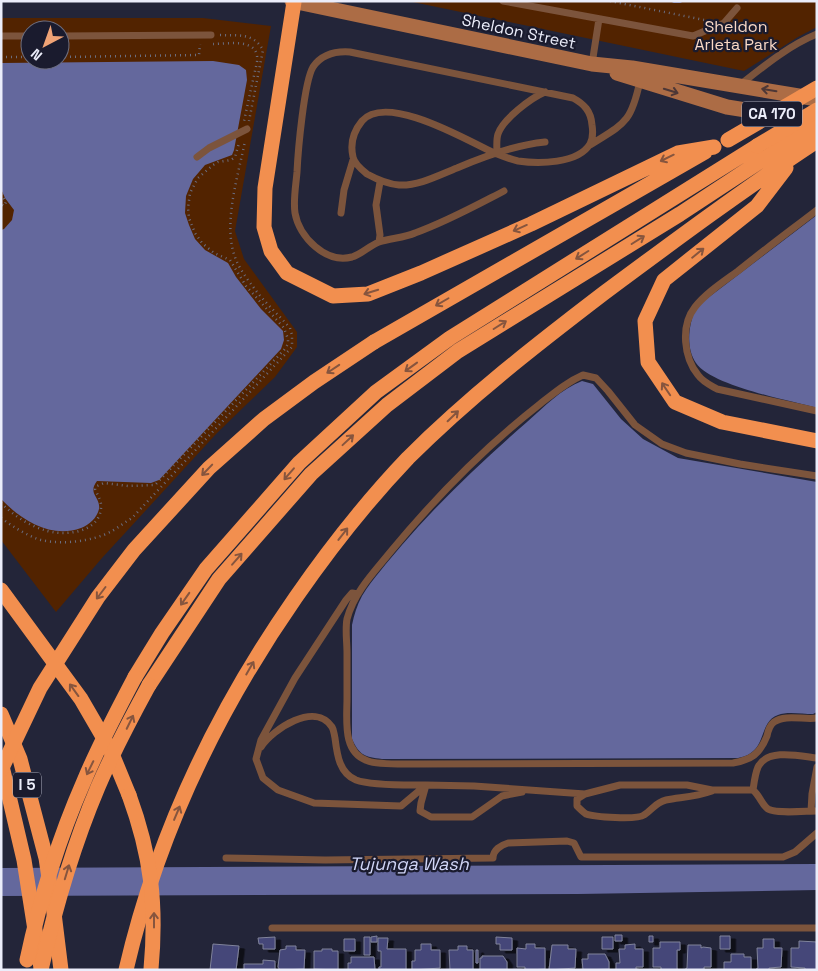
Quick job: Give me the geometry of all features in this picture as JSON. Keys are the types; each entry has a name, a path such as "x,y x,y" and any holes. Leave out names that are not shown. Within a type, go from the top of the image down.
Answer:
{"highway":[{"path":"293,1 265,188 264,227 271,251 287,273 333,296 368,294 421,273 531,224 678,153 714,147"},
{"name":"CA 170","path":"714,147 817,88"},
{"path":"26,965 34,928 63,834 84,780 135,677 162,633 206,569 299,463 376,392 450,338 817,110"},
{"path":"41,970 49,932 74,848 98,787 149,685 219,579 311,474 386,405 458,351 680,214 780,149 817,122"},
{"name":"CA 170","path":"796,155 817,141"},
{"path":"1,770 40,688 98,597 134,550 209,468 264,419 314,382 374,342 714,147"},
{"path":"796,155 757,206 664,280 645,322 647,354 648,362 675,402 722,422 817,441"},
{"path":"126,970 159,858 176,815 221,717 266,641 315,569 359,513 407,459 470,400 536,344 688,230 796,155"},
{"path":"1,590 81,699 110,749 129,794 142,832 152,880 154,940 151,969"},
{"name":"I 5","path":"1,714 20,758 46,858 54,905 60,970"},
{"path":"1,762 24,860 41,970"}],"main road":[{"name":"Sheldon Street","path":"293,1 592,64 632,68 817,99"},
{"name":"Sheldon Street","path":"592,64 727,108 817,122"}],"lane":[{"path":"503,1 693,36 724,24 737,8"},
{"path":"592,64 599,19"},
{"path":"740,86 772,59 806,38 817,34"},
{"path":"70,36 211,35"},
{"path":"1,36 20,36"},
{"path":"504,191 415,234 379,242 351,257 340,258 325,254 304,236 295,213 298,155 312,68 319,60 337,52 350,52 572,98 582,103 592,118 590,145"},
{"path":"341,213 344,190 353,160 352,144 355,131 363,120 380,111 396,112 415,117 516,161 559,162 572,157 625,121 635,105 640,81"},
{"path":"497,154 497,136 500,130 519,108 534,97 546,92"},
{"path":"196,157 244,130"},
{"path":"353,160 364,172 380,182 400,185 424,182 530,143 545,142"},
{"path":"379,242 380,235 376,205 380,182"},
{"path":"817,210 710,292 694,308 688,320 686,334 688,356 692,366 707,384 716,389 817,411"},
{"path":"763,746 758,754 751,759 732,763 417,764 368,762 351,748 349,741 347,720 347,620 365,583 410,528 479,456 520,420 571,380 583,374 596,378 635,425 662,444 695,455 817,476"},
{"path":"358,594 352,593 346,600 295,678 261,740 256,759 263,778 278,790 314,803 400,806 426,785"},
{"path":"258,752 271,735 289,722 317,717 327,721 334,728 340,764 356,780 384,784 474,786 585,794 620,785 687,785 712,790 753,790 760,796 764,806 770,811 814,811 812,794 817,767"},
{"path":"753,790 763,746 774,722 784,718 817,718"},
{"path":"759,765 768,756 786,755 817,758"},
{"path":"426,785 420,803 420,811 431,817 446,818 472,817 502,796 532,790"},
{"path":"585,794 578,799 577,806 586,814 631,818 643,816 656,804 665,800 697,796 712,790"},
{"path":"226,858 325,860 493,858 500,845 508,843 567,841 574,843 581,857 783,857 795,852 817,833"},
{"path":"272,928 817,928"}],"path":[{"path":"610,1 704,20 701,33"},
{"path":"1,503 21,519 46,531 69,533 86,529 95,522 100,510 100,500 95,489 96,486 104,483 128,486 155,485 288,344 284,328 246,286 230,260 209,250 198,238 188,213 190,193 198,178 213,165 231,160 238,152 263,50 259,42 250,37 211,35"},
{"path":"1,518 37,539 57,542 82,540 110,532 132,518 292,347 290,328 255,290 236,261 230,229 244,130 257,57 255,50 249,45 199,44 200,55 70,57"},
{"path":"1,57 20,57"},
{"path":"1,194 6,202 4,206 1,204"}],"green space":[{"name":"Sheldon Arleta Park","path":"408,1 817,1 817,27 744,71"},
{"path":"1,18 203,18 271,26 235,231 244,259 297,332 297,347 275,377 217,433 102,558 56,612 1,540"}],"water":[{"path":"213,61 239,65 246,70 247,80 232,155 205,165 193,179 186,196 185,213 195,239 205,250 228,263 236,277 261,309 283,331 284,340 281,349 159,480 151,483 97,481 93,489 99,505 95,518 81,528 59,531 37,526 18,514 1,499 1,230 12,220 14,210 1,189 1,63 20,63 20,70 70,70 70,62"},
{"path":"817,215 817,408 752,391 718,379 696,363 690,350 689,335 696,307"},
{"path":"582,381 593,384 621,419 643,439 678,458 817,482 817,712 813,714 786,713 778,715 769,722 756,748 749,754 738,758 382,759 363,754 357,749 352,739 352,625 362,596 402,545 462,481 553,399 574,384"},
{"path":"817,864 817,890 578,894 1,896 1,868"}],"building":[{"path":"615,935 622,935 622,941 615,941"},
{"path":"377,936 377,942 371,942 371,937"},
{"path":"649,936 653,936 653,942 649,942"},
{"path":"720,936 730,936 730,949 720,949"},
{"path":"275,937 275,949 263,949 263,944 259,944 258,938"},
{"path":"364,937 370,937 370,955 364,955"},
{"path":"496,937 512,938 512,950 500,950 500,944 496,944"},
{"path":"602,937 613,937 613,949 602,949"},
{"path":"378,938 388,938 387,949 406,949 406,970 379,970 379,967 381,967 381,951 378,951"},
{"path":"344,939 355,939 355,951 344,951"},
{"path":"763,939 774,939 774,948 782,948 781,967 769,968 769,970 755,970 758,968 757,948 763,948"},
{"path":"799,941 817,942 817,970 791,967 791,948 799,948"},
{"path":"660,942 680,942 680,950 677,950 677,969 680,970 664,970 661,967 653,967 653,948 660,948"},
{"path":"213,944 239,946 236,970 210,970"},
{"path":"421,944 431,944 431,950 440,950 440,968 412,970 412,961 415,961 415,950 421,950"},
{"path":"526,944 535,944 535,948 545,948 545,969 529,970 525,969 525,967 517,967 517,948 526,949"},
{"path":"635,944 635,949 643,949 643,967 636,967 636,969 642,970 616,970 616,963 620,963 619,949 625,949 625,945"},
{"path":"552,945 568,945 568,949 576,949 575,968 549,970"},
{"path":"688,945 701,945 701,948 711,948 711,967 704,967 704,969 698,970 684,970 687,968"},
{"path":"286,946 296,946 296,950 305,950 304,969 280,970 278,967 280,950 286,949"},
{"path":"458,946 467,946 467,950 473,950 473,970 450,970 449,950 458,950"},
{"path":"322,949 338,951 338,970 314,969 314,951 322,951"},
{"path":"476,950 478,950 478,963 476,963"},
{"path":"588,954 605,954 609,962 609,969 583,970 582,959 588,959"},
{"path":"731,954 744,954 744,957 751,957 751,970 724,970 724,962 731,962"},
{"path":"482,956 503,956 507,962 507,970 480,970 480,958"},
{"path":"351,957 374,957 375,970 348,970 348,963 351,963"},
{"path":"263,960 275,961 275,970 244,970 244,964 263,964"}],"waterway":[{"path":"674,1 680,1"}],"water label":[{"name":"Tujunga Wash","path":"409,864"}]}
